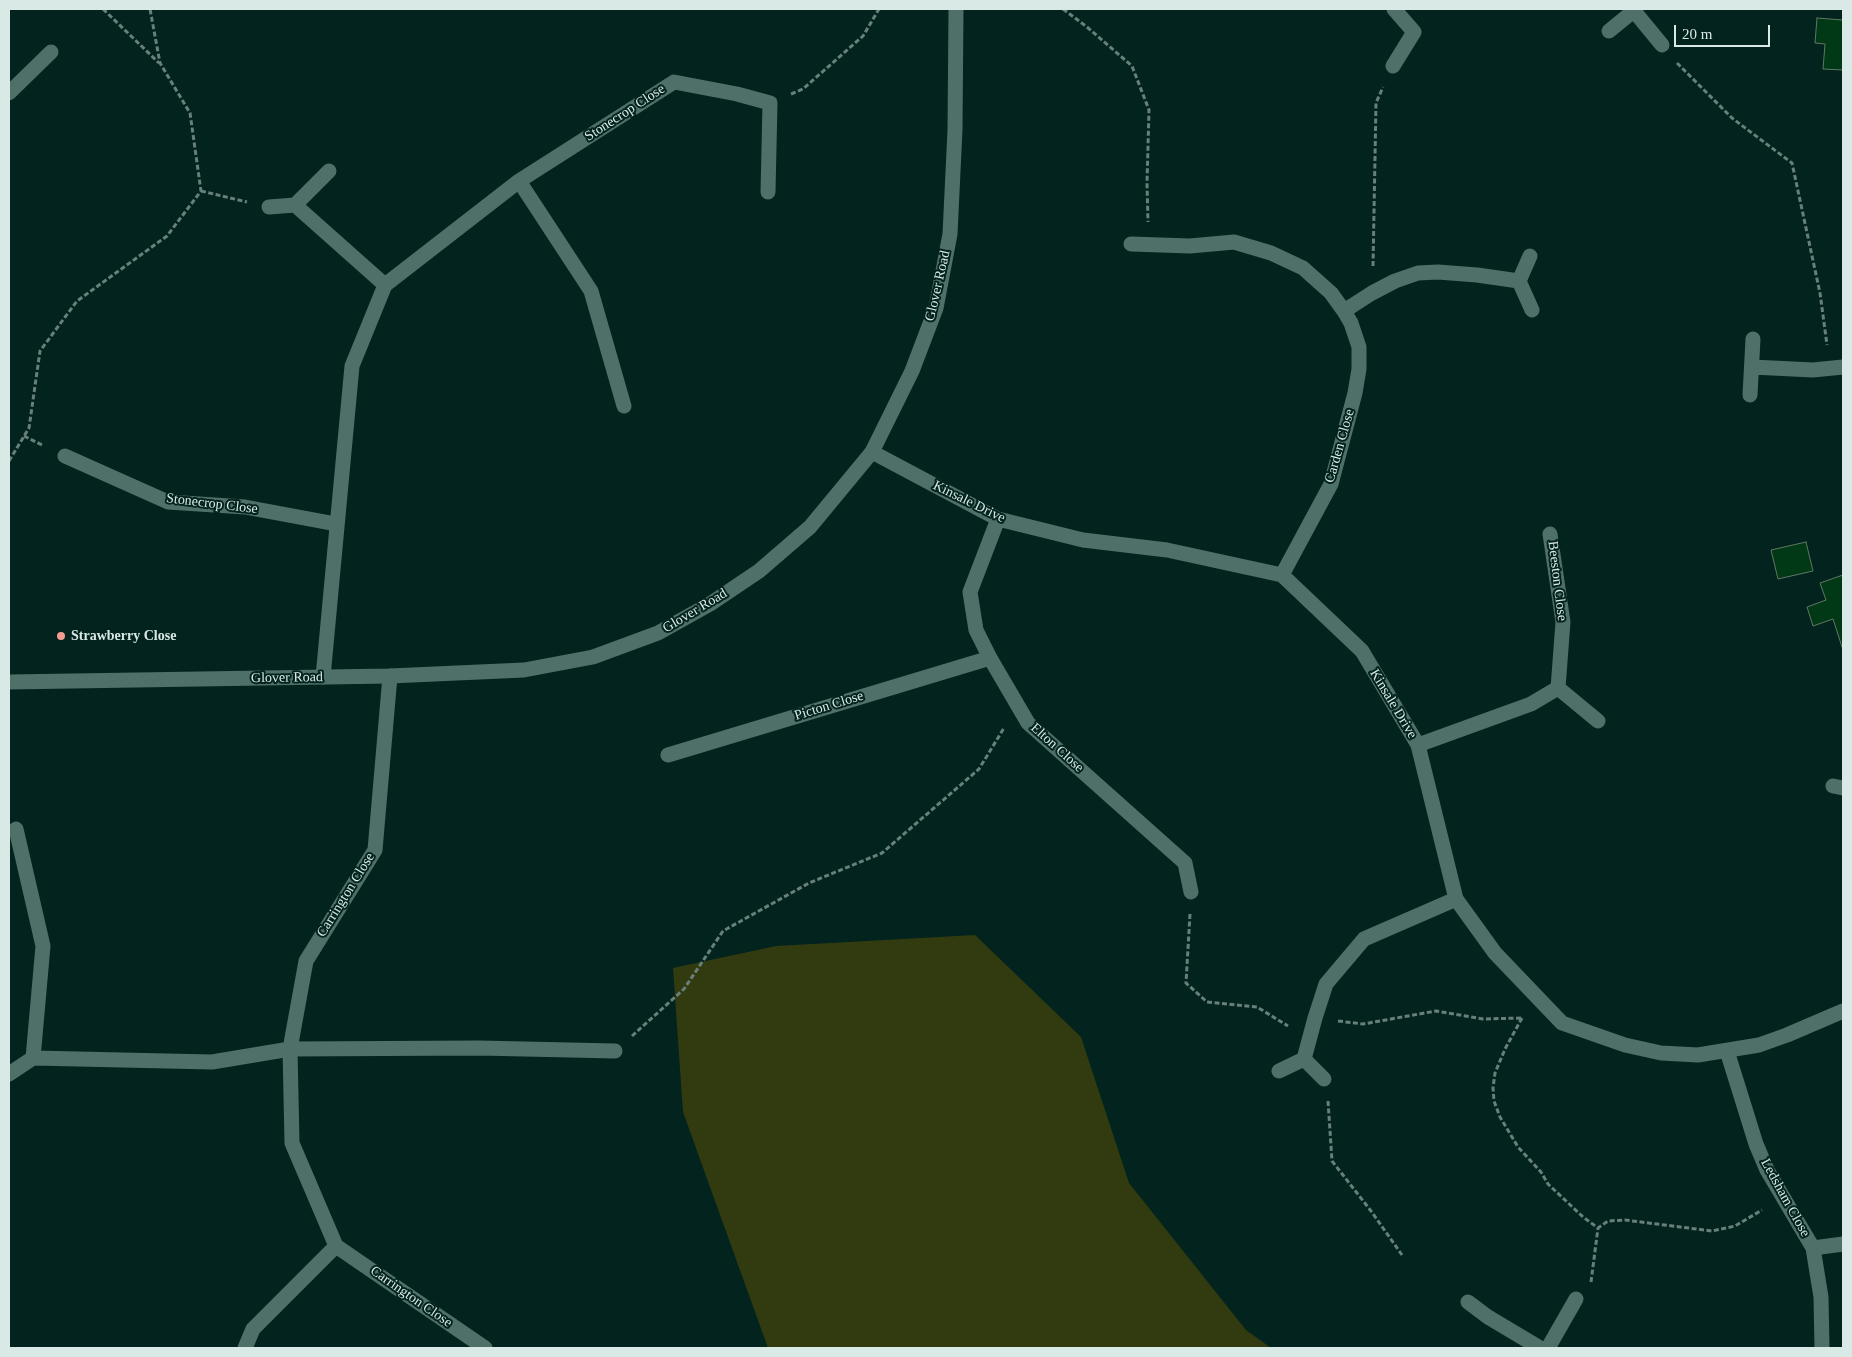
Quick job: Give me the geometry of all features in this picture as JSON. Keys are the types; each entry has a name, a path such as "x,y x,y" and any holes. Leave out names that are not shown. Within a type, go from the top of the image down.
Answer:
{"street":[{"name":"Glover Road","path":"9,682 390,676 524,670 593,657 658,633 710,604 760,571 810,526 872,452 912,371 936,308 950,234 955,130 957,9"},
{"path":"1393,66 1414,32 1394,9"},
{"path":"1609,31 1635,10 1662,45"},
{"path":"9,93 51,52"},
{"name":"Stonecrop Close","path":"385,285 519,181 674,82 737,94 770,103"},
{"path":"768,192 770,103"},
{"path":"268,207 295,205 329,171"},
{"path":"519,181 591,291 624,406"},
{"path":"295,205 385,285 352,366 323,677"},
{"name":"Carden Close","path":"1131,244 1190,246 1234,242 1271,253 1303,268 1330,293 1344,310 1351,323 1359,347 1359,369 1355,393 1331,484 1282,576"},
{"path":"1530,256 1519,281 1532,310"},
{"path":"1344,310 1372,292 1418,273 1477,275 1519,281"},
{"path":"1750,395 1753,339"},
{"path":"1752,367 1813,370 1836,368"},
{"name":"Kinsale Drive","path":"872,452 998,519 1082,540 1167,550 1282,576 1362,651 1418,745 1456,899 1495,953 1562,1023 1625,1046 1661,1053 1698,1055 1759,1045 1787,1036 1843,1011"},
{"name":"Stonecrop Close","path":"65,456 168,502 245,507 336,524"},
{"name":"Elton Close","path":"998,519 970,592 976,630 990,658 1028,723 1051,746 1106,792 1185,863 1191,892"},
{"name":"Beeston Close","path":"1550,534 1563,622 1558,688"},
{"name":"Picton Close","path":"668,754 990,658"},
{"name":"Carrington Close","path":"390,676 375,850 306,961 290,1049 292,1143 336,1246 485,1348"},
{"path":"1418,745 1530,704 1558,688 1598,721"},
{"path":"16,829 43,946 33,1058"},
{"path":"1304,1060 1326,984 1364,939 1456,899"},
{"path":"9,1074 33,1058 212,1062 290,1049 479,1048 615,1051"},
{"name":"Ledsham Close","path":"1727,1051 1756,1144 1767,1170 1813,1248 1821,1297 1822,1348"},
{"path":"1279,1071 1304,1060"},
{"path":"1304,1060 1324,1079"},
{"path":"1813,1248 1843,1244"},
{"path":"245,1348 253,1328 336,1246"},
{"path":"1548,1348 1576,1299"},
{"path":"1468,1302 1488,1317 1540,1348"}],"path":[{"path":"9,461 29,428 40,351 77,301 167,236 201,191 190,113 160,63 102,9"},
{"path":"150,9 160,63"},
{"path":"770,103 803,89 863,36 879,9"},
{"path":"1062,9 1088,27 1132,66 1149,110 1147,183 1149,244"},
{"path":"1662,45 1673,59 1732,118 1792,163 1836,368"},
{"path":"1372,292 1376,103 1393,66"},
{"path":"201,191 268,207"},
{"path":"615,1051 684,989 723,931 809,884 882,853 979,769 1018,706"},
{"path":"1191,892 1186,983 1207,1002 1257,1007 1310,1039"},
{"path":"1315,1018 1363,1024 1436,1011 1483,1019 1556,1018"},
{"path":"1522,1018 1505,1049 1495,1073 1493,1088 1497,1109 1518,1147 1541,1172 1548,1184 1598,1228"},
{"path":"1324,1079 1328,1097 1332,1161 1372,1211 1402,1255"},
{"path":"1576,1299 1592,1281 1598,1228 1608,1221 1625,1220 1712,1232 1735,1226 1782,1198"}],"green space":[{"path":"975,935 1081,1037 1129,1183 1246,1330 1271,1348 768,1348 683,1112 673,968 776,946"}],"building":[{"path":"1817,18 1843,20 1843,70 1823,69 1825,44 1815,43"},
{"path":"1806,542 1813,571 1778,579 1771,550"},
{"path":"1843,575 1843,650 1833,619 1813,626 1807,607 1826,600 1820,583"}],"place":[{"name":"Strawberry Close","path":"61,636"}]}
